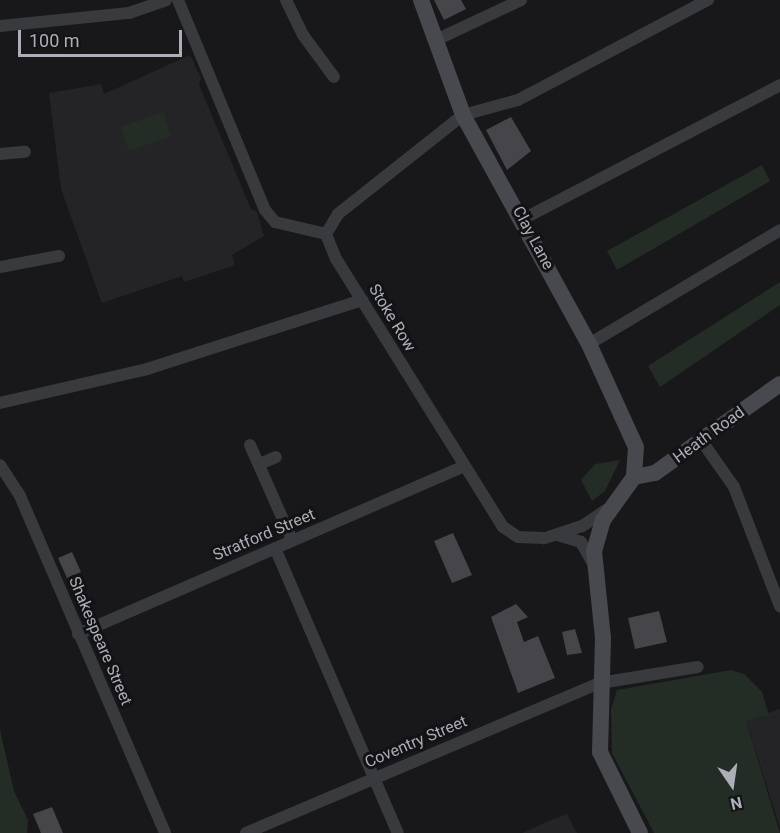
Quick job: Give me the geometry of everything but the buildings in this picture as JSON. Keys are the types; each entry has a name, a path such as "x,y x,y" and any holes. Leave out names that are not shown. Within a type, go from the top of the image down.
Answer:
{"street":[{"path":"0,26 129,13 166,0"},
{"path":"178,0 265,210 275,222 326,234 338,214 463,115 518,100 708,0"},
{"path":"286,0 303,36 334,76"},
{"name":"Clay Lane","path":"421,0 463,115 523,219 589,344 632,435 634,477"},
{"path":"436,40 521,0"},
{"path":"523,219 780,85"},
{"path":"0,154 25,152"},
{"path":"589,344 780,230"},
{"name":"Stoke Row","path":"326,234 362,300 462,467 507,531 526,539 553,535"},
{"path":"0,267 59,256"},
{"path":"0,403 181,359 362,300"},
{"name":"Heath Road","path":"634,477 656,473 780,384"},
{"path":"701,440 734,487 780,606"},
{"path":"250,445 262,464 265,486 292,540"},
{"path":"262,464 276,457"},
{"name":"Shakespeare Street","path":"0,465 20,496 165,833"},
{"name":"Stratford Street","path":"78,633 462,467"},
{"path":"634,477 614,504 597,535 596,573 603,638 600,683 603,764 640,833"},
{"path":"553,535 590,521 614,504"},
{"path":"553,535 570,536 581,542 596,573"},
{"path":"275,548 398,833"},
{"name":"Coventry Street","path":"246,833 600,683 698,667"}],"shaded area":[{"path":"190,55 201,78 199,85 251,209 257,212 264,236 232,255 235,265 184,282 182,276 102,303 61,189 49,93 101,84 104,94"},
{"path":"163,112 171,136 129,151 121,127"},
{"path":"762,165 770,181 617,270 607,251"},
{"path":"780,282 780,305 660,387 648,366"},
{"path":"620,460 605,491 592,501 581,480 595,464"},
{"path":"731,670 744,674 762,692 769,715 746,721 780,833 654,833 612,753 611,709 617,690"},
{"path":"780,709 780,828 746,721"},
{"path":"0,730 14,791 28,820 27,833 0,833"},
{"path":"567,814 577,833 522,833 549,821"}]}
